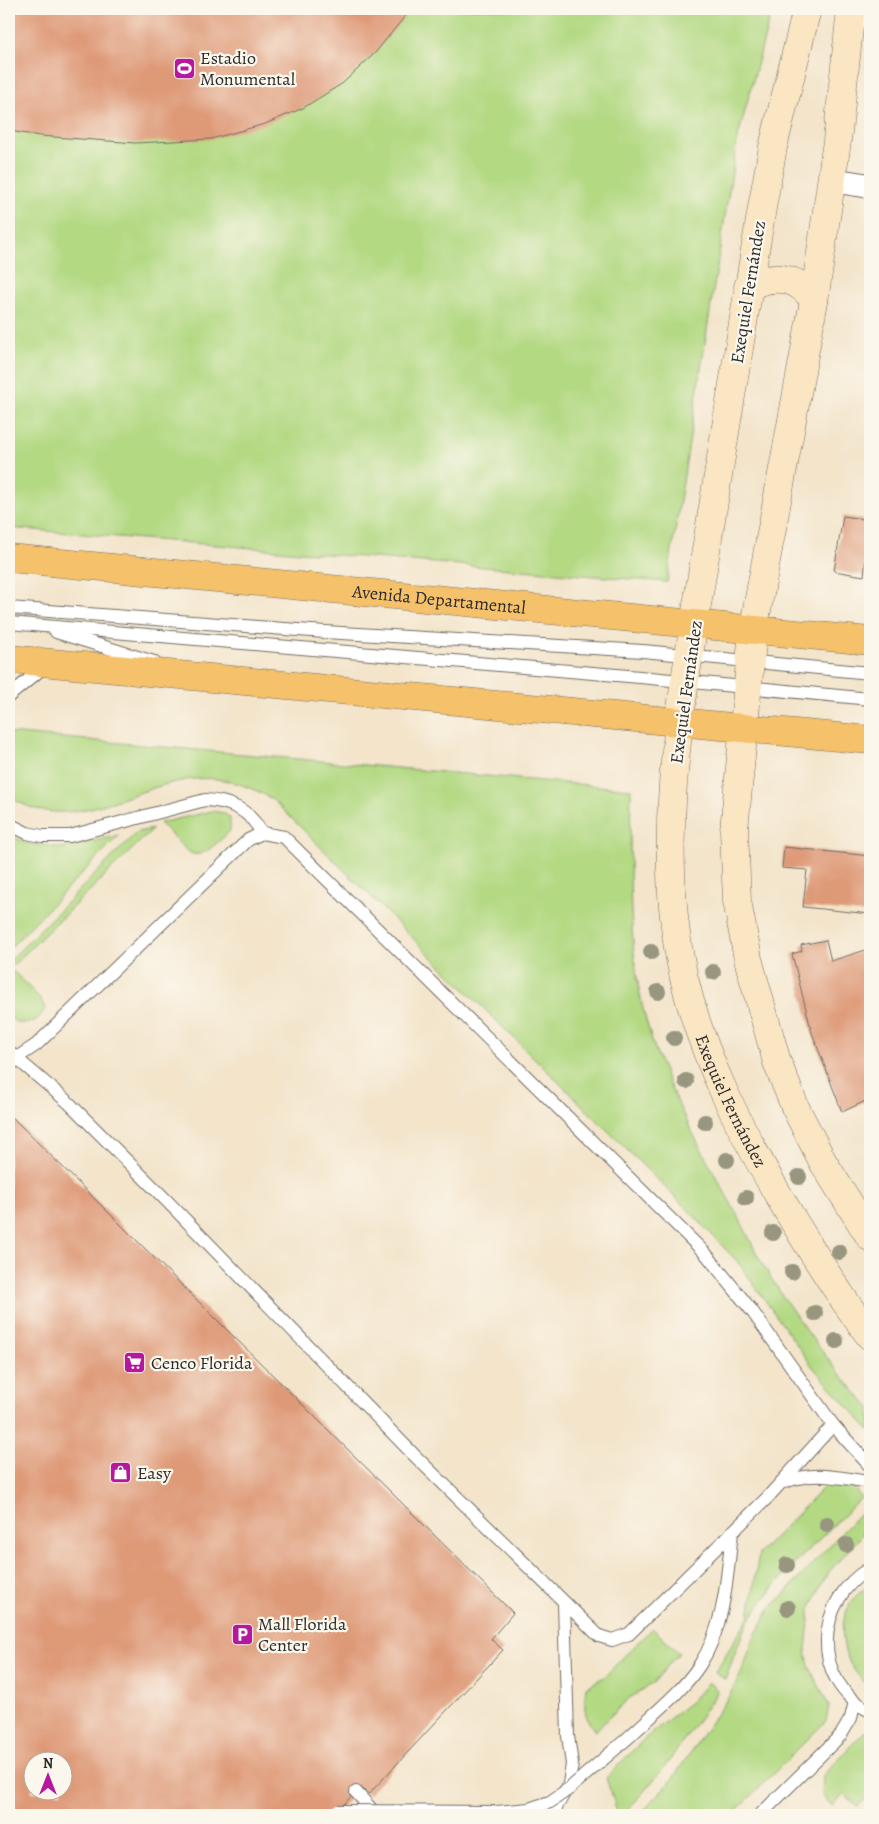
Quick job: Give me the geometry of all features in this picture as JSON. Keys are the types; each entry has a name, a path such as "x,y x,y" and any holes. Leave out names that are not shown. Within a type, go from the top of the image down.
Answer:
{"main road":[{"name":"Exequiel Fernández","path":"807,9 773,147 748,287 694,625 672,810 672,876 675,927 684,976 696,1024 726,1099 810,1249 870,1336"},
{"path":"858,12 814,301 754,631 735,805 735,856 737,901 750,969 771,1044 795,1107 823,1162 870,1237"},
{"path":"748,287 759,281 784,278 797,283 808,291 814,301"},
{"name":"Avenida Departamental","path":"9,558 870,641"},
{"path":"9,659 870,740"}],"street":[{"path":"831,180 870,186"}],"lane":[{"path":"9,608 334,633 512,642 688,669 749,675 870,673"},
{"path":"9,623 688,669 749,675 870,699"},
{"path":"32,625 200,677"},
{"path":"9,696 50,662"},
{"path":"9,824 27,833 42,836 70,836 205,800 220,801 240,808 256,824 262,834"},
{"path":"833,1425 782,1482 629,1634 606,1640 599,1636 564,1603 414,1454 69,1103 11,1055 36,1044 243,845 262,834 275,834 289,842 706,1254 752,1311 833,1425 870,1466"},
{"path":"782,1482 808,1475 835,1476 870,1482"},
{"path":"338,1811 496,1812 540,1806 570,1788 629,1737 683,1685 705,1655 722,1611 732,1532"},
{"path":"870,1568 854,1579 840,1595 830,1614 826,1635 831,1666 841,1685 855,1701 870,1711"},
{"path":"552,1815 569,1784 572,1764 568,1736 564,1603"},
{"path":"760,1815 841,1734 851,1718 855,1701"},
{"path":"356,1792 373,1811"}],"green space":[{"name":"Estadio Monumental","path":"9,9 772,9 737,141 667,582 9,528"},
{"path":"9,733 631,789 630,883 634,954 643,1008 662,1068 689,1126 772,1280 811,1337 870,1408 870,1431 812,1366 737,1261 689,1211 272,799 238,784 215,779 189,780 163,785 85,809 59,812 34,808 9,796"},
{"path":"212,811 224,813 230,818 230,831 208,850 200,854 187,851 160,823"},
{"path":"153,829 10,968 40,998 45,1008 39,1018 34,1021 24,1024 14,1021 9,1017 9,961 137,832"},
{"path":"9,835 27,843 65,848 119,835 9,949"},
{"path":"839,1482 852,1485 861,1498 789,1570 763,1601 744,1631 725,1680 715,1672 749,1617 759,1553 825,1486"},
{"path":"864,1509 863,1534 827,1574 810,1609 806,1650 809,1666 829,1706 826,1721 732,1815 640,1815 673,1778 729,1696 742,1672 754,1637 771,1608"},
{"path":"870,1586 870,1686 850,1664 845,1650 843,1635 848,1607 857,1595"},
{"path":"652,1628 679,1653 652,1684 628,1699 595,1731 586,1716 586,1687 604,1677"},
{"path":"708,1682 717,1690 717,1693 664,1768 626,1812 618,1814 606,1778 643,1740 693,1700"},
{"path":"870,1730 870,1795 857,1807 844,1793 832,1806 822,1794 823,1775 864,1732"}],"building":[{"name":"Estadio Monumental","path":"9,9 411,9 375,53 343,83 303,108 265,124 211,139 136,143 40,136 9,131"},
{"path":"843,516 870,520 864,576 834,571"},
{"path":"784,847 870,856 870,914 803,907 807,870 782,868"},
{"path":"826,940 831,961 869,949 870,954 870,1099 842,1112 812,1033 792,954 802,951 801,945"},
{"name":"Cenco Florida","path":"9,1114 513,1613 491,1639 503,1650 369,1794 360,1787 334,1815 9,1815"}],"place":[{"name":"Estadio Monumental","path":"184,68"},
{"name":"Cenco Florida","path":"135,1363"},
{"name":"Easy","path":"121,1473"},
{"name":"Mall Florida Center","path":"242,1634"}]}
